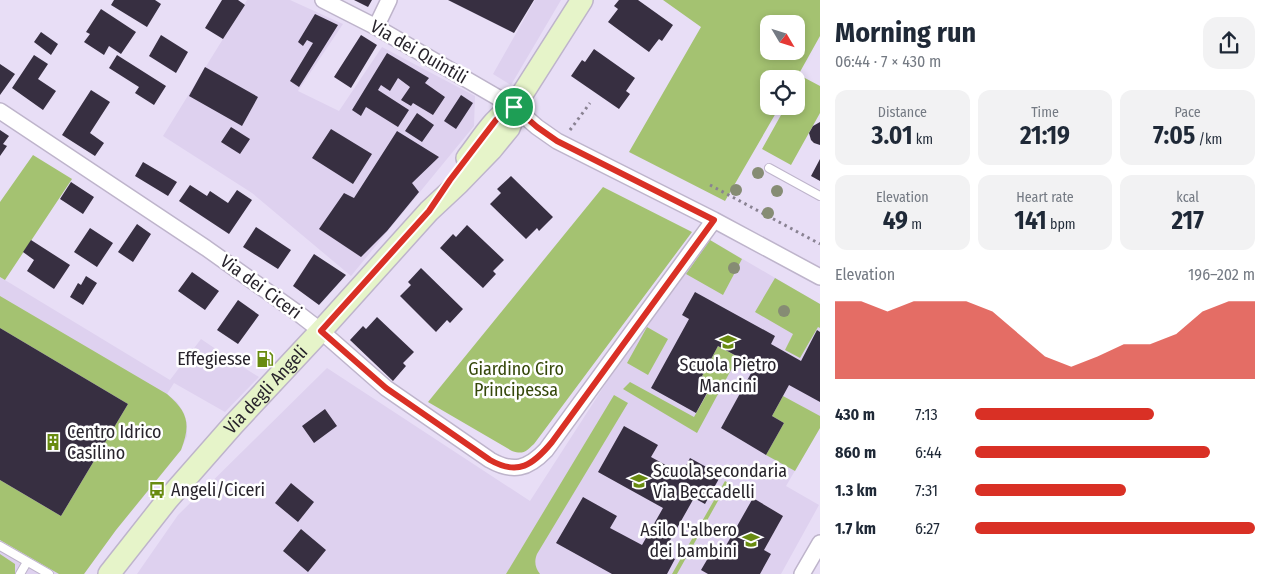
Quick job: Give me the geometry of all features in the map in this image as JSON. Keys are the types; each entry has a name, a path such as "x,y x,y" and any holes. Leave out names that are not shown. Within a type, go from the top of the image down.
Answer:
{"street":[{"name":"Via dei Quintili","path":"323,0 376,27 514,107 557,141 714,220 820,277"},
{"path":"376,27 389,0"},
{"name":"Via degli Angeli","path":"109,574 188,475 429,211 496,120 507,109 514,107 582,0"},
{"name":"Via dei Ciceri","path":"0,111 206,248 321,331 366,372 402,400 501,466 522,467 535,460 552,442 714,220"},
{"path":"802,574 820,543"}],"lane":[{"path":"769,168 820,196"},
{"path":"0,546 49,574"},
{"path":"20,574 27,562"}],"path":[{"path":"570,131 590,103"},
{"path":"710,185 820,244"}],"shaded area":[{"path":"247,0 290,0 343,24 298,91 339,111 382,47 475,96 474,126 351,276 252,193 163,136"},
{"path":"535,0 561,0 511,85 493,74"},
{"path":"710,240 820,304 820,428 786,486 819,505 781,574 137,574 178,515 327,368 530,501 608,380"},
{"name":"Centro Idrico Casilino","path":"0,277 170,380 201,339 259,377 225,412 174,383 167,394 177,402 184,413 187,423 187,436 181,450 116,530 84,574 0,574"}],"green space":[{"path":"663,0 820,0 820,36 801,70 760,70 760,115 775,115 725,201 629,152 701,27"},
{"path":"805,78 820,86 820,113 791,165 762,149 781,115 805,115"},
{"path":"33,155 72,179 5,280 0,277 0,202"},
{"name":"Giardino Ciro Principessa","path":"603,187 692,232 534,444 522,452 512,451 428,402"},
{"path":"710,240 742,259 723,295 686,274"},
{"path":"775,278 820,304 820,328 818,327 800,358 785,350 793,334 755,312"},
{"path":"0,296 167,394 179,407 186,419 186,433 181,450 116,530 84,574 59,574 0,540 0,480 61,516 128,404 0,328"},
{"path":"647,327 668,339 648,375 627,363"},
{"path":"718,346 738,357 697,433 623,389 630,382 694,417 713,383 702,376"},
{"path":"614,395 628,403 537,554 536,564 540,574 506,574"},
{"path":"783,396 820,416 820,428 795,471 766,455 784,423 772,416"},
{"path":"725,481 728,483 677,574 672,574"},
{"path":"0,554 15,564 15,574 0,574"}],"building":[{"path":"114,0 155,0 161,4 147,27 111,5"},
{"path":"222,0 238,0 245,5 223,39 205,28"},
{"path":"354,0 372,0 368,7"},
{"path":"448,0 534,0 514,33"},
{"path":"619,0 638,0 673,25 662,41 659,39 649,52 608,22 618,9 614,6"},
{"path":"101,9 136,32 121,54 109,46 104,55 84,42 90,34 86,32"},
{"path":"315,14 338,25 299,87 290,81 313,43 307,40 303,46 298,42"},
{"path":"41,32 58,44 51,55 34,42"},
{"path":"161,35 188,52 176,73 149,56"},
{"path":"361,35 377,45 351,88 334,77"},
{"path":"594,49 635,78 626,91 630,94 619,109 571,76 582,60 585,62"},
{"path":"387,53 429,78 425,83 445,97 433,115 413,103 411,106 401,100 410,87 398,78 390,91 381,85 378,90 409,110 398,127 366,107 361,116 352,110"},
{"path":"34,55 48,64 38,79 56,91 43,110 12,88"},
{"path":"117,55 166,86 154,105 135,93 139,87 109,68"},
{"path":"0,64 15,74 0,95"},
{"path":"205,67 258,97 242,126 189,96"},
{"path":"91,90 110,102 90,133 104,143 95,156 62,135"},
{"path":"461,95 473,103 456,129 444,121"},
{"path":"417,113 434,125 422,142 405,131"},
{"path":"820,122 820,145 811,140 809,133 813,126"},
{"path":"231,127 250,139 240,154 221,142"},
{"path":"331,129 372,154 353,184 312,158"},
{"path":"0,130 9,136 3,144 7,146 0,156"},
{"path":"397,131 439,157 412,183 419,192 387,231 361,257 319,229 344,193 354,198"},
{"path":"820,159 820,181 811,176"},
{"path":"143,162 177,182 168,196 135,176"},
{"path":"511,176 553,217 539,231 537,228 526,239 490,204 501,193 497,189"},
{"path":"71,182 94,197 83,214 60,199"},
{"path":"190,185 207,196 210,191 228,203 237,190 252,200 229,234 179,201"},
{"path":"137,224 151,234 133,262 118,252"},
{"path":"467,225 504,260 493,271 496,274 483,288 440,248 453,234 456,237"},
{"path":"256,227 291,250 278,269 243,247"},
{"path":"90,228 113,243 97,267 74,252"},
{"path":"31,240 70,265 54,289 27,271 34,260 23,252"},
{"path":"314,254 346,275 319,305 293,286"},
{"path":"421,268 463,309 450,323 447,320 436,332 400,296 411,285 408,282"},
{"path":"192,272 219,291 205,310 178,291"},
{"path":"86,276 97,283 83,305 70,297 78,283 81,285"},
{"path":"695,292 775,336 771,344 801,361 817,330 820,332 820,402 789,385 772,416 784,423 766,455 721,428 755,366 718,346 702,376 713,382 696,413 651,388 689,319 682,315"},
{"path":"238,300 259,315 238,344 217,330"},
{"path":"377,317 414,352 403,363 406,366 393,381 350,340 363,326 366,329"},
{"name":"Centro Idrico Casilino","path":"0,328 128,404 61,516 0,480"},
{"path":"242,354 248,355 246,362 240,361"},
{"path":"325,409 337,426 314,443 302,426"},
{"path":"624,426 658,445 651,457 682,474 690,458 721,475 705,504 694,498 663,553 675,559 667,574 612,574 556,543 583,497 617,516 610,528 642,545 663,508 598,472"},
{"path":"291,483 314,502 298,522 275,503"},
{"path":"753,498 783,516 764,550 771,554 760,574 708,574 701,570 711,553 719,558"},
{"path":"301,529 326,550 308,572 283,551"}],"place":[{"name":"Scuola Pietro Mancini","path":"728,342"},
{"name":"Effegiesse","path":"265,359"},
{"name":"Centro Idrico Casilino","path":"53,442"},
{"name":"Scuola secondaria Via Beccadelli","path":"639,481"},
{"name":"Angeli/Ciceri","path":"157,490"},
{"name":"Asilo L'albero dei bambini","path":"751,540"}],"route":[{"path":"514,107 545,134 557,141 714,220 546,450 530,464 522,467 508,468 490,460 402,400 366,372 321,331 429,211 450,180 502,113 514,107"}]}
